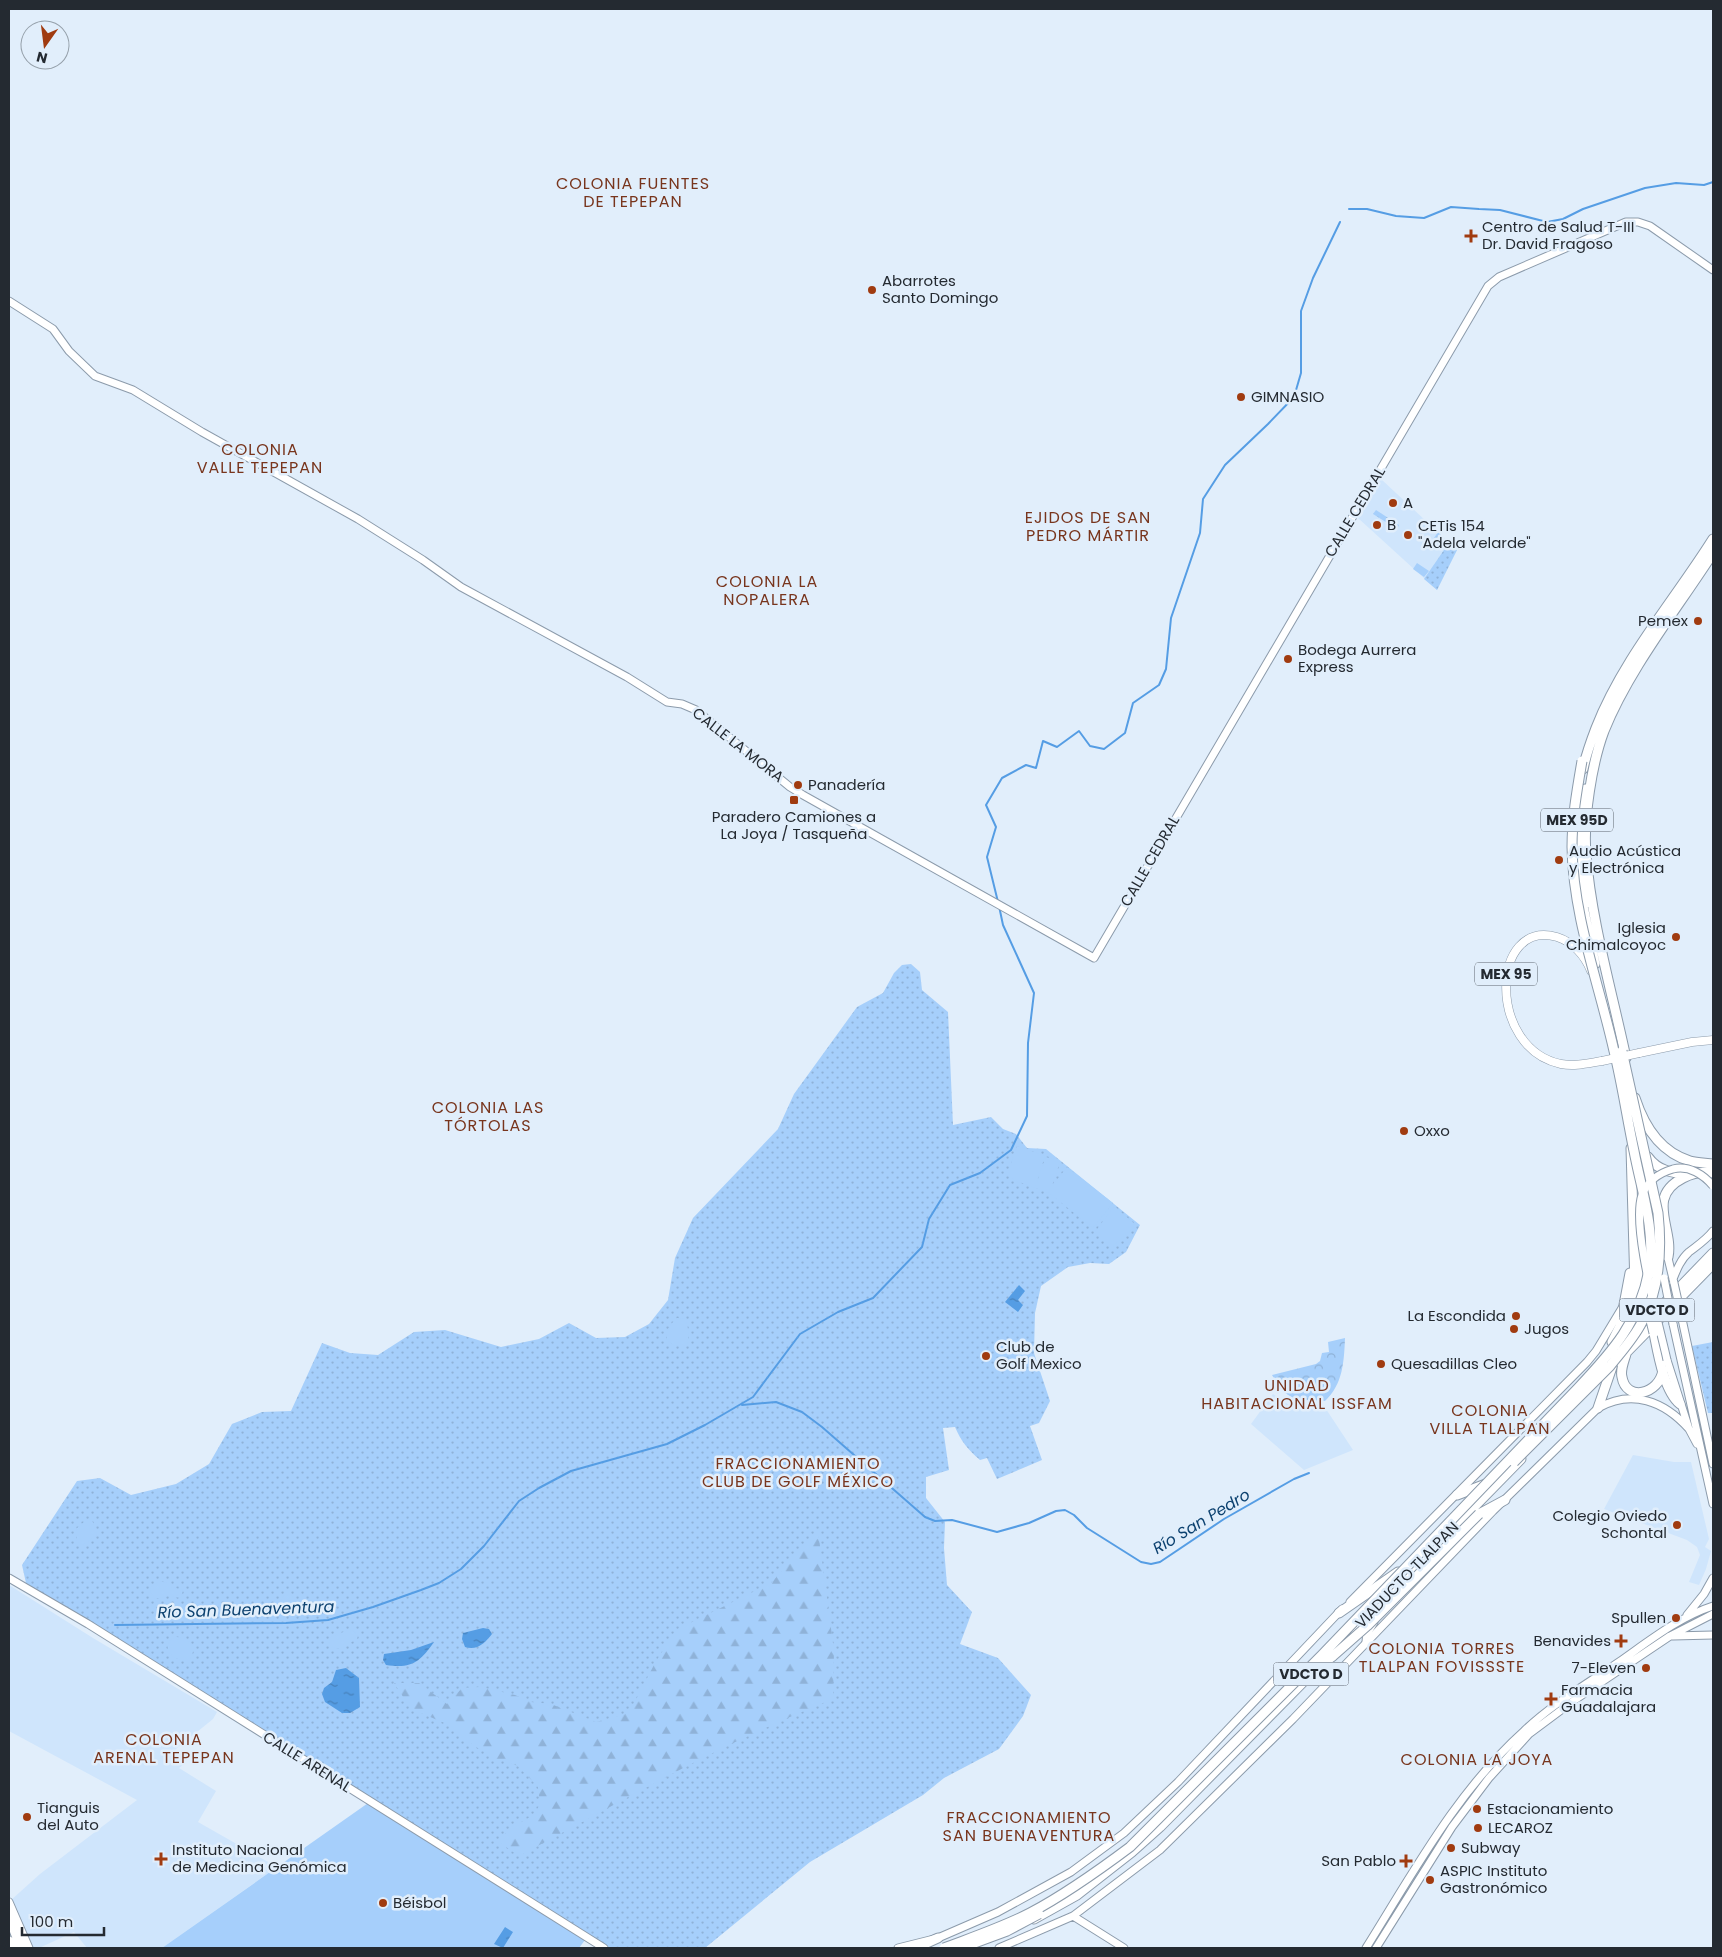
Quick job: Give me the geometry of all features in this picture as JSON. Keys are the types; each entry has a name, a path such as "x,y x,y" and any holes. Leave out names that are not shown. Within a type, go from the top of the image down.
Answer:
{"highway":[{"path":"944,1948 1007,1924 1052,1901 1102,1868 1130,1846 1322,1655 1607,1356 1627,1329 1642,1298 1650,1268 1651,1236 1615,1052 1578,903 1572,848 1573,815 1582,761 1592,730 1606,702 1713,533"},
{"name":"MEX 95D","path":"1630,1132 1582,903 1577,867 1576,835 1584,763 1604,708 1614,690 1713,538"},
{"path":"962,1948 1029,1920 1079,1891 1131,1851 1168,1816 1481,1495 1610,1366 1642,1322 1651,1300 1659,1264 1660,1237 1658,1213 1605,974 1585,901 1580,868 1580,833 1587,775 1608,714 1637,662 1713,543"},
{"name":"MEX 95D","path":"1713,553 1630,680 1611,715 1594,765 1587,814 1585,852 1590,894 1636,1100 1654,1136 1669,1151 1692,1162 1713,1164"},
{"path":"1603,1368 1621,1340 1628,1323 1634,1286 1630,1132"},
{"path":"1648,1156 1655,1166 1663,1170 1693,1174 1713,1173"},
{"path":"1668,1257 1668,1242 1662,1212 1664,1198 1672,1186 1693,1174"},
{"path":"1634,1240 1638,1250 1644,1288 1663,1370 1673,1396 1680,1404"},
{"name":"VDCTO D","path":"1603,1368 1713,1253"},
{"path":"1409,1563 1416,1547 1592,1369 1618,1334 1633,1261"},
{"name":"VIADUCTO TLALPAN","path":"938,1948 998,1925 1050,1900 1112,1858 1152,1822 1626,1354 1713,1264"},
{"path":"1626,1354 1621,1376 1631,1390 1640,1392 1650,1391 1658,1383 1663,1370"},
{"path":"1598,1408 1612,1367"},
{"name":"VIADUCTO TLALPAN","path":"962,1948 1030,1921 1077,1895 1160,1828 1486,1484 1603,1368"},
{"path":"1457,1495 1486,1484"},
{"path":"1307,1675 1333,1656 1361,1631 1479,1514 1505,1500"},
{"path":"1339,1613 1402,1574"},
{"path":"1367,1642 1370,1625 1401,1586 1402,1574"},
{"path":"9,1917 21,1948"},
{"path":"916,1948 938,1938"},
{"path":"9,1941 12,1948"}],"main road":[{"name":"CALLE CEDRAL","path":"1094,958 1488,286 1499,277 1632,221 1650,226 1713,270"},
{"name":"CALLE LA MORA","path":"9,301 53,329 69,351 95,376 133,390 191,426 358,519 461,587 627,677 666,702 682,704 696,710 790,787 1094,958"},
{"name":"MEX 95","path":"1604,1006 1585,959 1573,946 1550,935 1531,938 1516,953 1507,972 1505,994 1515,1027 1527,1044 1540,1055 1562,1064 1584,1064 1692,1042 1713,1040"},
{"path":"1636,1100 1713,1464"},
{"path":"1630,1132 1713,1504"},
{"path":"1702,1455 1689,1429 1667,1360 1642,1245 1640,1213 1642,1196 1649,1183 1656,1176 1677,1168 1687,1169 1702,1175 1713,1186"},
{"path":"1673,1281 1678,1266 1688,1253 1706,1241 1713,1231"},
{"name":"VIADUCTO TLALPAN","path":"898,1948 938,1938 998,1912 1071,1872 1124,1832 1178,1782 1339,1613 1587,1362 1624,1306"},
{"name":"VIADUCTO TLALPAN","path":"999,1948 1073,1916 1160,1850 1202,1810 1505,1500 1598,1408 1617,1400 1638,1399 1649,1401 1666,1408 1689,1429"},
{"name":"CALLE ARENAL","path":"9,1578 97,1630 604,1948"},
{"path":"1684,1619 1704,1594 1713,1578"},
{"path":"1366,1948 1446,1822 1483,1774 1524,1730 1573,1693 1684,1619 1700,1610 1713,1606"},
{"path":"1376,1948 1452,1827 1489,1778 1530,1734 1576,1699 1670,1636 1713,1614"},
{"path":"1670,1636 1713,1634"},
{"path":"9,1902 29,1948"},
{"path":"1073,1916 1124,1948"}],"shaded area":[{"name":"CETis 154 \"Adela velarde\"","path":"1381,479 1457,550 1437,590 1358,518"},
{"path":"1273,1394 1289,1405 1324,1406 1353,1450 1304,1470 1251,1424"},
{"name":"Colegio Oviedo Schontal","path":"1633,1455 1674,1462 1691,1462 1709,1539 1705,1547 1711,1551 1699,1585 1689,1582 1700,1555 1697,1547 1687,1540 1604,1509"},
{"path":"9,1585 217,1712 213,1719 176,1749 186,1762 179,1768 216,1791 198,1822 277,1867 162,1948 87,1948 74,1932 39,1948 33,1948 10,1901 40,1874 137,1800 9,1731"}],"green space":[{"path":"1376,510 1399,525 1397,529 1373,514"},
{"path":"1438,532 1457,550 1437,590 1424,579 1444,550 1432,541"},
{"path":"1417,563 1429,571 1424,577 1413,569"},
{"path":"911,964 920,972 922,990 948,1012 953,1125 991,1117 1003,1129 1016,1134 1027,1148 1046,1149 1140,1225 1126,1252 1109,1264 1090,1263 1068,1267 1041,1286 1035,1313 1034,1353 1050,1401 1039,1423 1030,1426 1042,1460 997,1479 987,1458 980,1460 972,1453 962,1441 955,1427 943,1428 949,1470 926,1477 926,1498 945,1522 944,1548 947,1585 972,1612 960,1644 998,1658 1031,1695 1023,1716 999,1749 944,1778 923,1795 810,1862 705,1948 610,1948 26,1583 22,1565 77,1481 100,1478 131,1495 176,1484 209,1464 232,1424 262,1412 291,1411 322,1343 350,1353 378,1355 414,1332 445,1330 501,1347 539,1339 569,1323 596,1338 625,1337 649,1324 668,1300 675,1258 693,1218 778,1129 794,1094 857,1007 883,993 894,973 902,965"},
{"path":"1017,1146 1045,1156 1035,1188 1014,1180 1007,1175"},
{"path":"1046,1157 1060,1162 1052,1186 1067,1167 1113,1203 1093,1228 1049,1193 1035,1188"},
{"path":"1114,1206 1136,1225 1111,1248 1095,1232"},
{"path":"677,1318 686,1319 689,1334 687,1344 681,1346 674,1345 667,1340 669,1328"},
{"path":"1345,1338 1343,1364 1339,1380 1325,1401 1293,1398 1277,1384 1272,1375 1316,1364 1320,1361 1322,1353 1329,1352 1328,1342"},
{"path":"1713,1342 1713,1413 1708,1413 1692,1346"},
{"path":"85,1521 92,1521 96,1527 97,1535 83,1545 77,1541 76,1529"},
{"path":"818,1531 834,1651 833,1699 713,1753 519,1856 499,1842 509,1829 532,1816 540,1805 538,1787 518,1766 498,1759 476,1747 447,1724 411,1709 394,1683 419,1683 447,1704 462,1688 480,1687 515,1695 531,1702 551,1704 596,1722 629,1713 655,1663 676,1630 771,1583"},
{"path":"160,1581 167,1583 171,1587 183,1590 181,1598 168,1596 155,1599 150,1592 151,1587"},
{"path":"285,1595 291,1595 295,1604 291,1613 283,1615 278,1611 278,1608"},
{"path":"352,1630 358,1635 357,1639 337,1649 330,1645 329,1638"},
{"path":"176,1637 185,1639 193,1646 190,1659 180,1660 169,1652 169,1641"},
{"path":"371,1801 585,1940 579,1948 162,1948"}],"water":[{"path":"1019,1285 1025,1291 1018,1300 1023,1305 1018,1312 1005,1302"},
{"path":"483,1628 489,1629 492,1634 487,1640 477,1647 465,1647 462,1639 463,1633"},
{"path":"434,1642 420,1659 409,1665 386,1665 383,1660 384,1654 411,1650"},
{"path":"346,1668 359,1678 360,1707 350,1713 342,1713 325,1702 322,1694 324,1688 332,1682 336,1670"},
{"path":"505,1927 513,1932 503,1948 494,1944"}],"waterway":[{"path":"1349,209 1367,209 1396,216 1424,218 1451,207 1500,210 1547,222 1563,219 1583,209 1645,188 1676,183 1704,185 1713,182"},
{"name":"Río San Buenaventura","path":"998,902 987,857 996,827 986,805 1002,778 1026,765 1036,768 1043,741 1057,747 1079,731 1090,746 1104,749 1125,733 1133,703 1159,685 1166,669 1171,618 1200,533 1203,499 1225,465 1294,397 1301,373 1301,311 1313,278 1340,222"},
{"name":"Río San Buenaventura","path":"115,1625 286,1623 328,1620 421,1590 439,1583 461,1569 484,1546 519,1501 539,1488 571,1471 667,1444 705,1425 753,1397 800,1334 838,1312 873,1298 922,1247 929,1219 950,1185 980,1173 1011,1150 1027,1116 1028,1043 1034,993 1003,925 999,906"},
{"name":"Río San Pedro","path":"742,1405 776,1402 802,1412 822,1427 925,1517 935,1521 952,1520 997,1532 1029,1523 1056,1511 1065,1510 1074,1515 1087,1528 1141,1562 1151,1564 1160,1562 1224,1519 1294,1479 1309,1473"}],"place":[{"name":"Centro de Salud T-III Dr. David Fragoso","path":"1471,236"},
{"name":"Abarrotes Santo Domingo","path":"872,290"},
{"name":"GIMNASIO","path":"1241,397"},
{"name":"A","path":"1393,503"},
{"name":"B","path":"1377,525"},
{"name":"CETis 154 \"Adela velarde\"","path":"1408,535"},
{"name":"Pemex","path":"1698,621"},
{"name":"Bodega Aurrera Express","path":"1288,659"},
{"name":"Panadería","path":"798,785"},
{"name":"Paradero Camiones a La Joya / Tasqueña","path":"794,800"},
{"name":"Audio Acústica y Electrónica","path":"1559,860"},
{"name":"Iglesia Chimalcoyoc","path":"1676,937"},
{"name":"Oxxo","path":"1404,1131"},
{"name":"La Escondida","path":"1516,1316"},
{"name":"Jugos","path":"1514,1329"},
{"name":"Club de Golf Mexico","path":"986,1356"},
{"name":"Quesadillas Cleo","path":"1381,1364"},
{"name":"Colegio Oviedo Schontal","path":"1677,1525"},
{"name":"Spullen","path":"1676,1618"},
{"name":"Benavides","path":"1621,1641"},
{"name":"7-Eleven","path":"1646,1668"},
{"name":"Farmacia Guadalajara","path":"1551,1699"},
{"name":"Estacionamiento","path":"1477,1809"},
{"name":"Tianguis del Auto","path":"27,1817"},
{"name":"LECAROZ","path":"1478,1828"},
{"name":"Subway","path":"1451,1848"},
{"name":"Instituto Nacional de Medicina Genómica","path":"161,1859"},
{"name":"San Pablo","path":"1406,1861"},
{"name":"ASPIC Instituto Gastronómico","path":"1430,1880"},
{"name":"Béisbol","path":"383,1903"}],"district":[{"name":"COLONIA FUENTES DE TEPEPAN","path":"633,192"},
{"name":"COLONIA VALLE TEPEPAN","path":"260,458"},
{"name":"EJIDOS DE SAN PEDRO MÁRTIR","path":"1088,526"},
{"name":"COLONIA LA NOPALERA","path":"767,590"},
{"name":"COLONIA LAS TÓRTOLAS","path":"488,1116"},
{"name":"UNIDAD HABITACIONAL ISSFAM","path":"1297,1394"},
{"name":"COLONIA VILLA TLALPAN","path":"1490,1419"},
{"name":"FRACCIONAMIENTO CLUB DE GOLF MÉXICO","path":"798,1472"},
{"name":"COLONIA TORRES TLALPAN FOVISSSTE","path":"1442,1657"},
{"name":"COLONIA ARENAL TEPEPAN","path":"164,1748"},
{"name":"COLONIA LA JOYA","path":"1477,1759"},
{"name":"FRACCIONAMIENTO SAN BUENAVENTURA","path":"1029,1826"}]}
